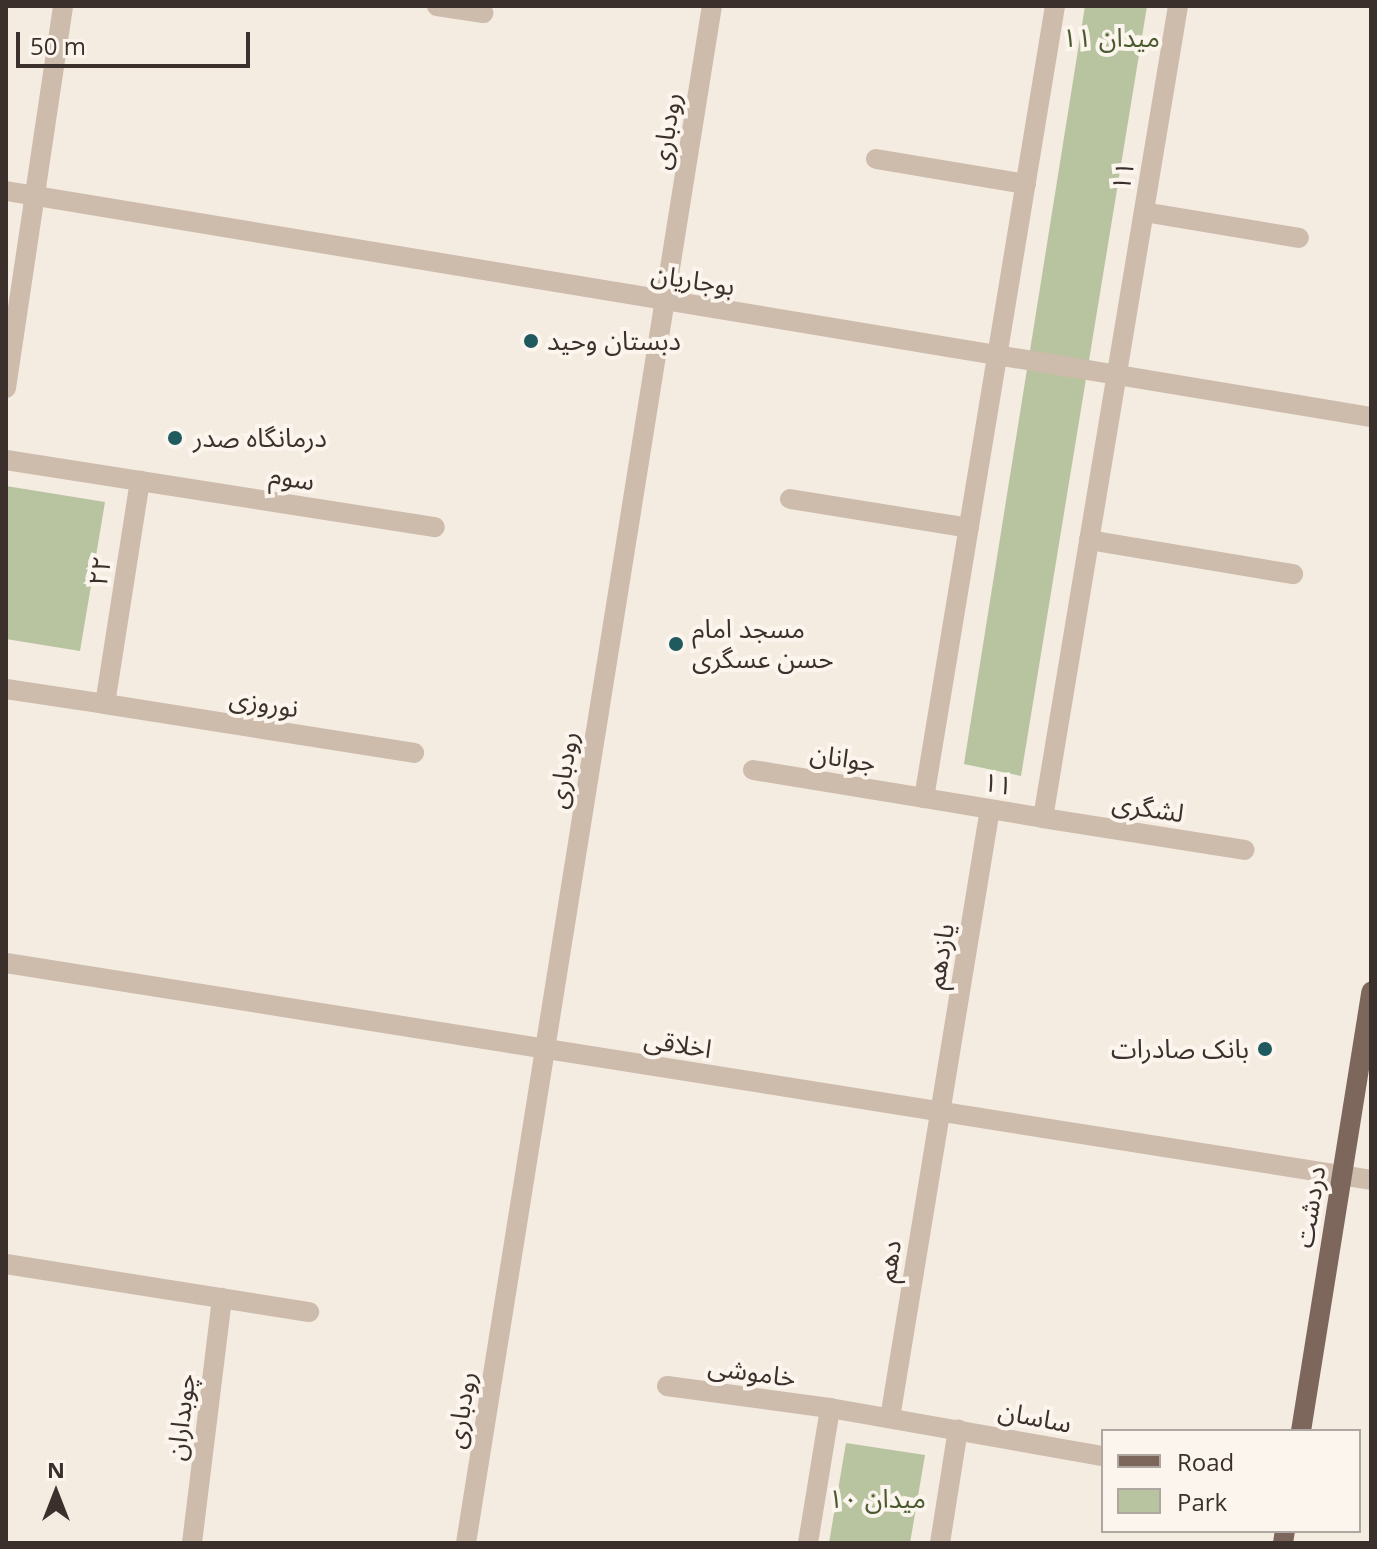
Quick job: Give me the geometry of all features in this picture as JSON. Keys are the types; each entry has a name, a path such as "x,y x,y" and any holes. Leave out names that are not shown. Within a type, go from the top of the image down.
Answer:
{"main road":[{"name":"دردشت","path":"1301,1429 1371,992"}],"street":[{"path":"6,388 63,6"},
{"path":"437,6 483,13"},
{"name":"رودباری","path":"466,1543 712,6"},
{"path":"924,798 1055,6"},
{"name":"۱۱","path":"924,798 1043,818 1178,6"},
{"path":"876,159 1026,184"},
{"name":"بوجاریان","path":"6,191 1371,417"},
{"path":"1144,212 1299,238"},
{"path":"6,460 140,481"},
{"name":"سوم","path":"140,481 435,527"},
{"name":"۲۲","path":"105,704 140,481"},
{"path":"790,499 969,528"},
{"path":"1089,540 1293,574"},
{"path":"6,689 105,704"},
{"name":"نوروزی","path":"105,704 414,753"},
{"name":"جوانان","path":"753,770 924,798"},
{"name":"یازدهم","path":"940,1111 990,809"},
{"name":"لشگری","path":"1043,818 1244,850"},
{"name":"اخلاقی","path":"6,963 1371,1180"},
{"name":"دهم","path":"890,1418 940,1111"},
{"path":"6,1264 309,1312"},
{"name":"چوبداران","path":"192,1543 222,1298"},
{"name":"خاموشی","path":"667,1386 890,1418"},
{"path":"808,1543 830,1408"},
{"name":"ساسان","path":"890,1418 1101,1456"},
{"path":"940,1543 958,1429"}],"green space":[{"name":"میدان ۱۱","path":"1085,6 1147,6 1021,776 964,764"},
{"path":"6,486 105,502 80,651 6,639"},
{"name":"میدان ۱۰","path":"846,1443 925,1455 910,1543 829,1543"}],"place":[{"name":"دبستان وحید","path":"531,341"},
{"name":"درمانگاه صدر","path":"175,438"},
{"name":"مسجد امام حسن عسگری","path":"676,644"},
{"name":"بانک صادرات","path":"1265,1049"}]}
